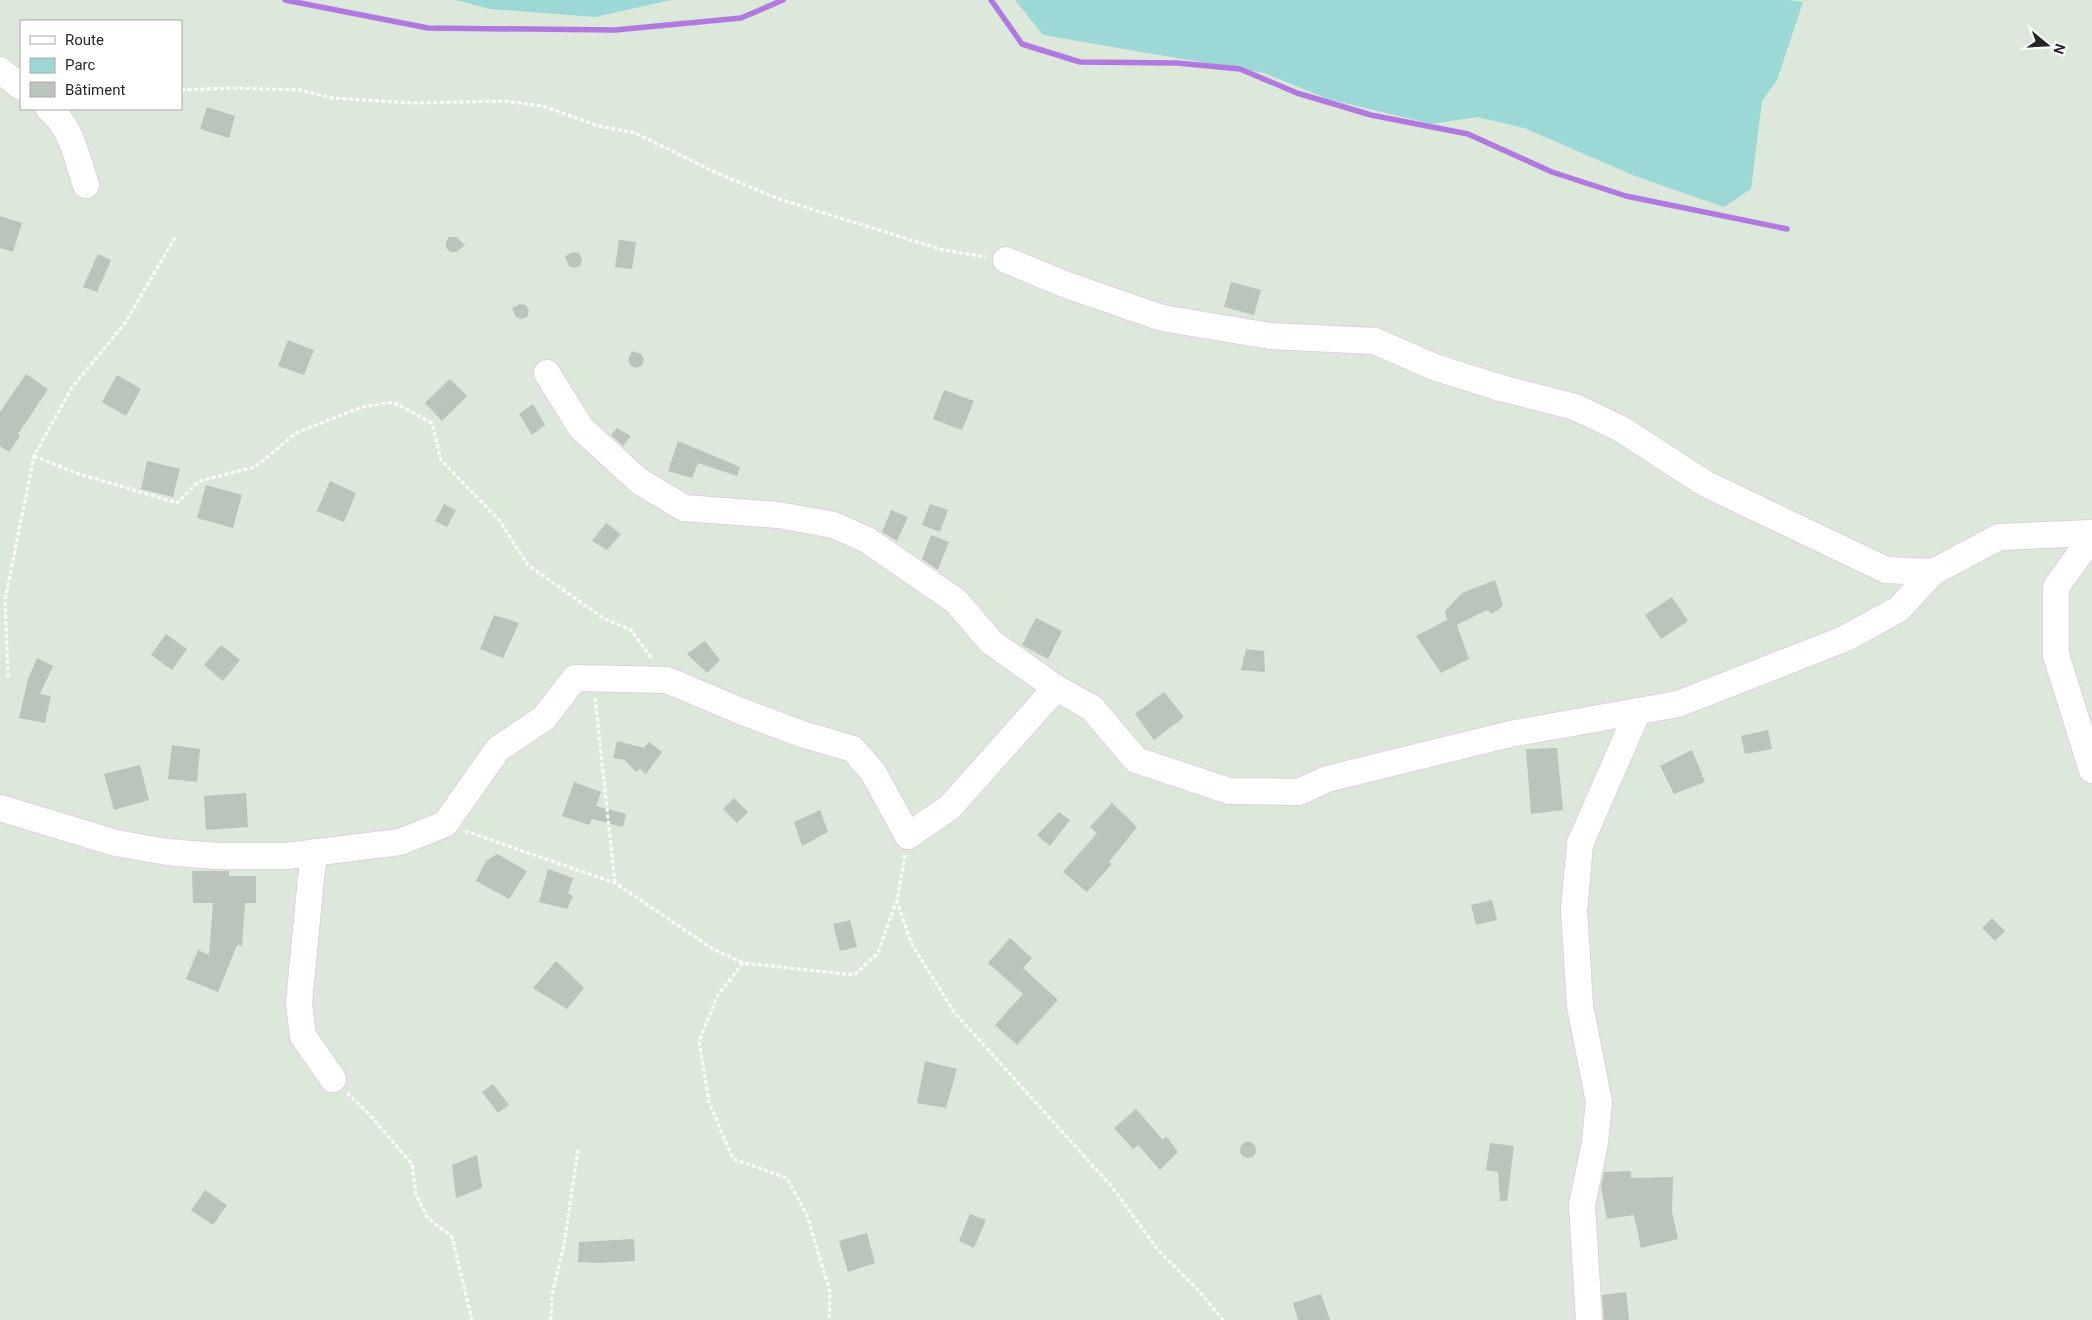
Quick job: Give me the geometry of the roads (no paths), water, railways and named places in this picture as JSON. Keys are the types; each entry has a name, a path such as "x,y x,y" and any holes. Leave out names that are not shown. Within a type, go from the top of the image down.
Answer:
{"street":[{"path":"0,70 20,86"},
{"path":"50,110 60,117 71,139 86,185"},
{"path":"1006,260 1064,284 1162,318 1270,336 1375,341 1434,367 1501,388 1575,407 1620,429 1706,484 1886,570 1933,572"},
{"path":"547,373 581,428 639,481 684,508 778,516 834,525 867,540 956,601 991,642 1056,688 1092,708 1136,760 1229,791 1299,792 1328,779 1510,734 1678,704 1844,639 1898,608 1933,572 1999,537 2092,535"},
{"path":"2092,535 2056,587 2056,655 2092,770"},
{"path":"0,808 116,843 167,852 216,856 287,856 400,842 445,824 498,749 544,718 575,678 667,680 802,734 853,749 873,772 908,836 950,807 1056,688"},
{"path":"1588,1320 1582,1205 1595,1142 1599,1102 1580,1006 1574,910 1580,844 1638,711"},
{"path":"315,852 299,1002 303,1036 332,1079"}],"waterway":[{"path":"285,0 428,28 615,30 741,18 783,0"},
{"path":"991,0 1022,44 1080,62 1177,63 1240,69 1297,93 1371,115 1468,134 1552,172 1626,196 1787,229"}]}
